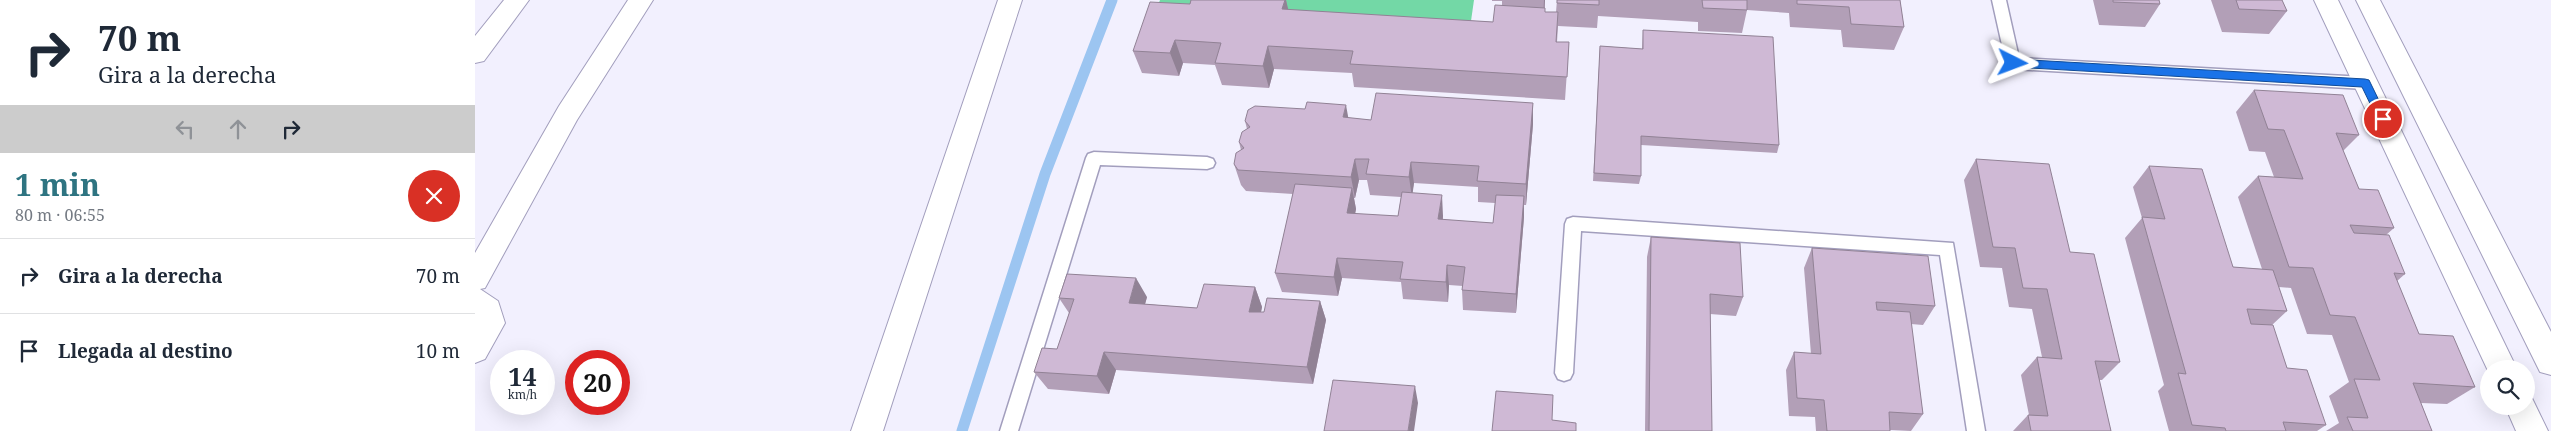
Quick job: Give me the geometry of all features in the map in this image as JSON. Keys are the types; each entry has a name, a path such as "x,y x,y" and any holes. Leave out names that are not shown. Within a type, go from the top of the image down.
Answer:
{"street":[{"path":"475,54 517,0"},
{"path":"475,279 567,114 641,0"},
{"path":"867,431 1009,0"},
{"path":"2326,0 2499,360"},
{"path":"2368,0 2551,362"},
{"path":"475,300 488,310 491,323 475,350"},
{"path":"2525,415 2532,431"}],"lane":[{"path":"1999,0 2013,63 2365,83"},
{"path":"1009,431 1094,158 1207,163"},
{"path":"1564,373 1573,224 1947,248 1976,431"}],"green space":[{"path":"1160,0 1474,0 1470,28 1156,10"}],"building":[{"path":"1191,0 1285,0 1282,9 1493,22 1495,5 1545,8 1545,12 1558,12 1556,42 1569,42 1567,77 1350,64 1353,51 1268,46 1263,66 1215,63 1221,43 1175,40 1170,53 1133,51 1150,2 1190,4"},
{"path":"1557,0 1599,0 1599,5 1557,3"},
{"path":"1702,0 1747,0 1747,10 1703,8"},
{"path":"1797,0 1900,0 1904,27 1851,24 1849,7 1797,4"},
{"path":"2113,0 2159,0 2160,4 2113,2"},
{"path":"2236,0 2282,0 2287,11 2239,9"},
{"path":"1643,30 1773,37 1779,145 1641,136 1641,176 1594,173 1600,46 1643,49"},
{"path":"2254,90 2343,95 2359,135 2336,133 2359,189 2378,190 2394,228 2350,225 2354,233 2389,235 2405,274 2394,273 2419,334 2453,336 2475,387 2413,383 2432,431 2353,431 2347,417 2368,418 2354,379 2380,380 2355,317 2330,315 2313,268 2289,267 2258,176 2303,179 2284,130 2268,129"},
{"path":"1376,93 1533,103 1526,184 1477,181 1479,166 1411,162 1409,177 1366,174 1369,159 1355,159 1351,177 1238,170 1234,164 1236,153 1244,148 1239,142 1242,132 1250,127 1245,121 1248,110 1255,106 1305,109 1307,102 1346,105 1343,117 1371,120"},
{"path":"1976,159 2049,164 2070,252 2094,254 2120,362 2095,361 2111,431 2031,431 2028,415 2048,416 2037,357 2062,359 2047,289 2023,288 2015,248 1993,247"},
{"path":"2149,166 2202,169 2233,267 2273,270 2287,311 2247,309 2251,324 2273,325 2287,368 2307,370 2326,425 2283,422 2286,431 2226,431 2225,428 2192,425 2178,373 2186,374 2142,217 2165,219"},
{"path":"1295,184 1352,188 1347,213 1398,216 1402,192 1442,195 1438,219 1493,223 1496,195 1524,196 1516,294 1462,290 1465,267 1447,265 1446,282 1400,279 1403,262 1337,258 1334,277 1275,273"},
{"path":"1651,237 1740,243 1743,297 1710,294 1712,431 1649,431"},
{"path":"1812,248 1928,256 1935,306 1876,302 1877,310 1910,312 1923,414 1889,412 1890,431 1827,431 1824,400 1797,398 1794,352 1821,354"},
{"path":"1067,274 1136,278 1129,303 1197,308 1204,284 1255,287 1249,312 1264,312 1267,298 1320,301 1307,367 1104,352 1097,376 1034,372 1042,348 1057,349 1074,299 1059,298"},
{"path":"1333,380 1415,386 1408,431 1324,431"},
{"path":"1496,391 1553,395 1552,420 1576,423 1576,431 1492,431"}],"waterway":[{"path":"962,431 1045,174 1112,0"}],"route":[{"path":"2013,63 2365,83 2383,119"}]}
